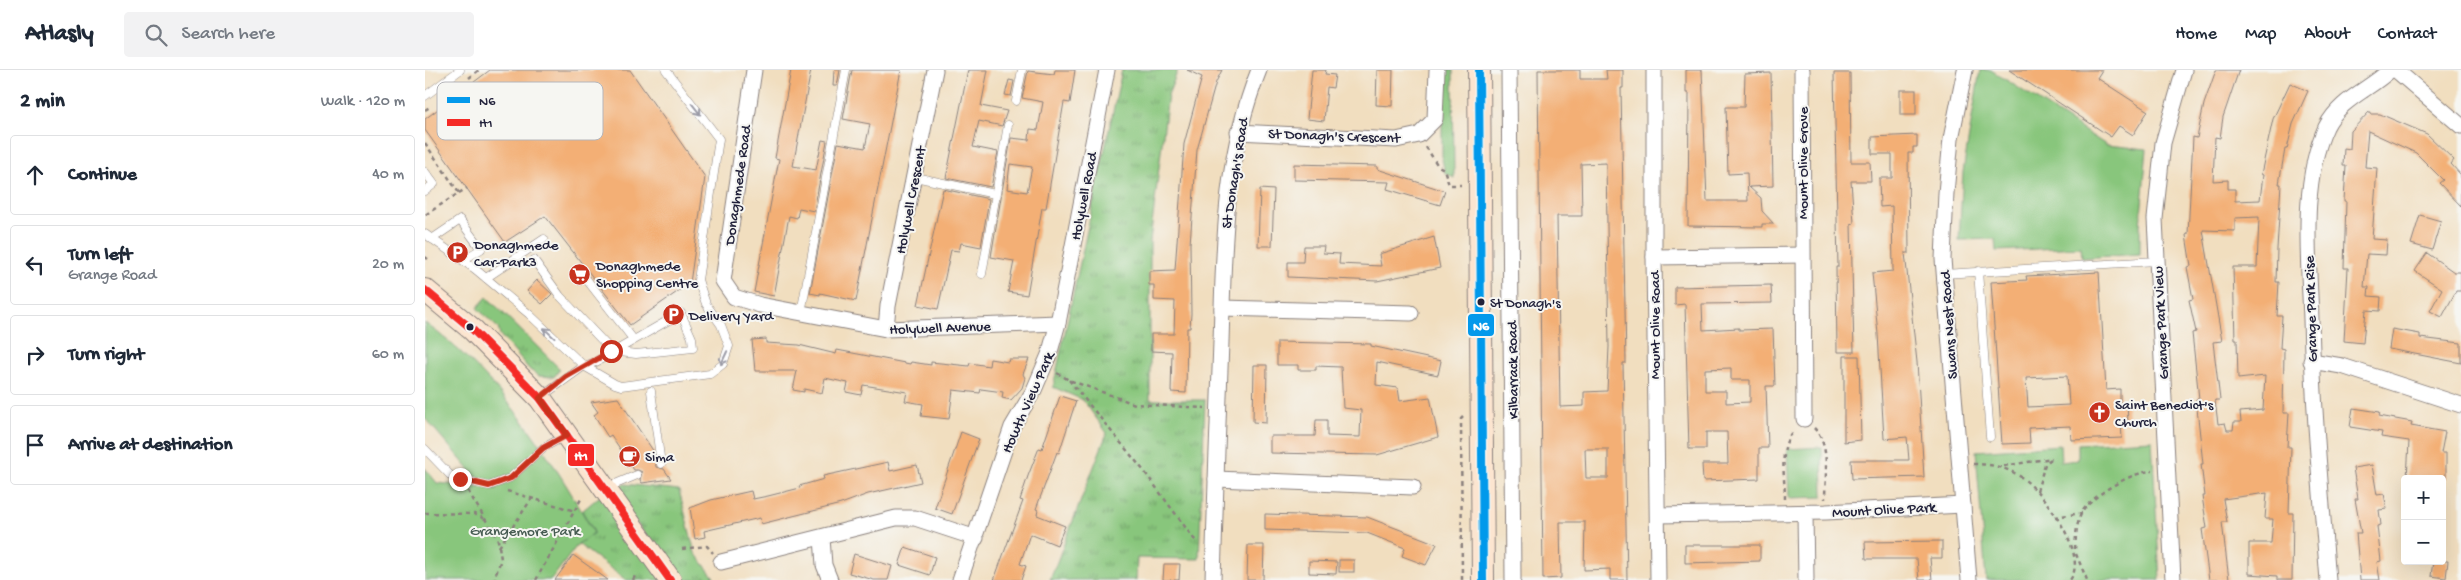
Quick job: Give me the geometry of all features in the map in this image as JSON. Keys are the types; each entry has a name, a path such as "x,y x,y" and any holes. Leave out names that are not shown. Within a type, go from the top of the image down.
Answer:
{"main road":[{"name":"Kilbarrack Road","path":"1479,70 1483,580"},
{"path":"425,290 473,330 540,398 670,580"}],"street":[{"name":"Donaghmede Road","path":"734,297 723,281 754,70"},
{"name":"Holywell Crescent","path":"886,329 888,306 935,70"},
{"name":"Holywell Road","path":"1058,323 1107,70"},
{"name":"St Donagh's Road","path":"1213,580 1226,205 1238,132 1246,103 1259,70"},
{"name":"St Donagh's Crescent","path":"1238,132 1396,140 1419,135 1435,119 1437,70"},
{"name":"Kilbarrack Road","path":"1509,70 1513,580"},
{"name":"Mount Olive Road","path":"1654,70 1658,580"},
{"name":"Mount Olive Grove","path":"1803,70 1802,255 1804,419"},
{"name":"Swans Nest Road","path":"1965,70 1951,139 1946,184 1944,274 1969,580"},
{"name":"Grange Park View","path":"2173,580 2155,219 2159,168 2169,118 2184,70"},
{"name":"Grange Park Rise","path":"2328,580 2311,361 2308,256 2311,188 2317,152 2326,127 2335,112 2350,98 2378,81 2390,70"},
{"path":"2396,70 2461,126"},
{"path":"1654,257 1802,255"},
{"name":"Holywell Avenue","path":"734,297 760,305 886,329 1058,323"},
{"path":"1222,308 1411,313"},
{"name":"Howth View Park","path":"960,580 976,538 1012,427 1034,390 1045,365 1058,323"},
{"path":"2311,361 2342,366 2461,405"},
{"path":"1216,479 1413,487"},
{"name":"Mount Olive Park","path":"1658,515 1826,512 1963,505"},
{"path":"1805,512 1806,580"},
{"path":"721,562 896,518 915,518 976,538"},
{"path":"821,538 824,565 830,580"}],"lane":[{"path":"444,82 460,70"},
{"path":"463,260 481,249 460,220 428,236 487,278 529,314 584,366 615,384 621,386 710,374 723,364 729,346 721,325 706,304 698,280 719,139 666,70"},
{"path":"801,313 846,70"},
{"path":"1016,102 1022,70"},
{"path":"425,96 437,87"},
{"path":"982,274 1008,125"},
{"path":"425,172 434,184 425,191"},
{"path":"915,177 995,194"},
{"path":"487,278 545,239"},
{"path":"534,260 560,296 611,351 636,354 693,348 692,338 681,313 611,351 596,362 584,366 540,398"},
{"path":"1944,274 2157,261"},
{"path":"1978,271 1990,437"},
{"path":"587,280 633,339"},
{"path":"651,391 661,464"},
{"path":"425,449 452,477 489,486 511,478 543,448 567,435"},
{"path":"604,489 637,475"}],"path":[{"path":"1419,135 1438,166 1444,169 1449,185 1461,186"},
{"path":"459,193 467,188"},
{"path":"1045,365 1069,380 1135,404 1219,408"},
{"path":"1069,380 1144,471 1194,539 1214,550"},
{"path":"1786,513 1785,446 1789,435 1804,419 1821,436 1824,445 1826,512"},
{"path":"1959,465 1983,464 2003,467 2052,458 2045,464 2037,491"},
{"path":"2003,467 2021,477 2037,491 2075,551 2087,580"},
{"path":"2070,580 2075,574 2076,532 2082,513 2105,491 2125,477 2149,471 2167,472"},
{"path":"460,479 498,540 501,559 494,580"},
{"path":"489,486 575,511"},
{"path":"499,547 532,498"},
{"path":"536,580 581,499"},
{"path":"425,513 474,514 486,519"},
{"path":"2055,517 2082,513"},
{"path":"682,549 707,546 721,562"},
{"path":"633,580 636,574"}],"green space":[{"path":"1122,70 1178,70 1168,95 1150,241 1150,400 1205,400 1199,559 1137,558 1136,580 1050,580 1107,433 1083,400 1053,387"},
{"path":"1442,70 1453,70 1454,178 1445,173 1442,159"},
{"path":"1980,70 1991,70 2106,145 2147,149 2140,226 2140,254 2082,258 2081,247 1996,251 1995,239 1959,240 1963,172"},
{"path":"487,297 560,369 554,377 539,376 530,370 500,335 498,328 477,308"},
{"name":"Grangemore Park","path":"425,323 452,344 476,367 521,418 559,474 594,533 578,544 551,580 425,580 425,468 437,483 497,489 474,475 425,418"},
{"path":"2152,440 2160,580 1986,580 1976,451 2060,445 2061,462 2078,460 2078,444"},
{"path":"1822,447 1823,497 1789,498 1787,449"},
{"path":"624,484 679,490 695,553 716,580 678,580 615,493"},
{"path":"606,491 670,580 626,580 578,544 594,532 582,511"}],"building":[{"path":"490,70 630,70 705,177 690,283 630,325 545,216 505,242 425,130 425,119 437,110 437,140 603,140 603,82 474,82"},
{"path":"791,70 811,70 793,166 816,170 822,140 827,141 814,211 799,208 797,218 789,216 774,296 754,292 779,159 775,158"},
{"path":"834,70 840,70 837,86 833,86"},
{"path":"852,70 901,70 856,301 820,293 820,295 810,293 838,143 865,148 870,124 843,119"},
{"path":"968,70 988,70 981,106 1007,111 1002,126 979,121 973,147 998,152 991,187 946,178"},
{"path":"1055,70 1075,70 1070,103 1064,102 1046,208 1042,208 1027,295 1008,292 1014,261 991,257 1011,138 1029,140 1030,129 1038,130 1043,102 1022,98 1028,71 1054,74","holes":["1010,164 1032,167 1027,192 1007,189"]},
{"path":"1187,70 1222,70 1216,82 1197,150 1190,244 1191,314 1190,328 1187,328 1186,393 1171,392 1172,352 1151,351 1151,334 1174,334 1175,301 1154,300 1154,285 1149,285 1149,271 1175,270 1184,144 1202,77"},
{"path":"1312,70 1326,70 1325,74 1335,75 1333,88 1327,87 1324,121 1307,119"},
{"path":"1377,70 1393,70 1392,106 1376,105"},
{"path":"1538,70 1580,70 1580,79 1607,79 1606,70 1623,70 1623,88 1621,88 1626,363 1623,363 1627,580 1610,580 1610,569 1584,570 1585,522 1560,522 1561,578 1543,579","holes":["1606,163 1609,347 1607,391 1584,392 1584,406 1560,407 1557,216 1582,216 1581,164","1585,449 1608,449 1608,478 1586,478"]},
{"path":"1686,70 1702,70 1707,201 1748,201 1747,173 1728,174 1726,107 1744,107 1745,74 1771,73 1773,186 1749,187 1761,198 1762,211 1774,224 1762,224 1762,227 1688,226 1689,93 1686,93"},
{"path":"2009,70 2102,70 2097,78 2148,111 2133,135 2119,126 2111,137"},
{"path":"2216,70 2239,70 2223,117 2220,138 2215,137 2213,181 2228,180 2228,189 2235,189 2235,201 2260,200 2263,175 2261,174 2273,119 2290,83 2308,91 2293,124 2287,149 2285,149 2279,184 2281,184 2276,282 2279,282 2277,316 2282,316 2280,348 2284,349 2283,413 2289,413 2287,447 2291,447 2289,513 2293,513 2292,580 2277,580 2277,576 2249,574 2249,543 2271,543 2273,519 2265,519 2267,493 2223,499 2227,522 2222,522 2229,580 2209,580 2202,529 2207,528 2202,496 2205,496 2196,399 2199,399 2192,333 2196,332 2189,300 2193,299 2187,267 2191,266 2186,235 2188,234 2193,137 2197,138 2204,104","holes":["2259,217 2257,267 2233,267 2235,340 2237,340 2238,379 2265,376 2263,410 2240,412 2241,422 2234,422 2233,430 2227,430 2225,423 2218,424 2215,400 2220,400 2213,342 2222,341 2203,230 2235,231 2235,218"]},
{"path":"1834,73 1850,73 1851,162 1870,162 1871,181 1851,181 1854,223 1851,224 1854,352 1837,352 1836,267 1838,267"},
{"path":"1009,80 1014,81 1011,96 1005,95"},
{"path":"1900,90 1916,90 1916,115 1900,115"},
{"path":"2370,111 2370,114 2380,114 2427,134 2454,160 2451,164 2461,175 2461,206 2439,183 2443,180 2416,153 2368,131 2365,167 2377,168 2372,239 2387,240 2386,255 2367,254 2364,287 2369,287 2368,296 2381,297 2380,311 2366,310 2363,343 2344,341 2348,268 2344,268 2346,166 2343,166 2344,148 2350,149 2351,131"},
{"path":"1917,135 1917,147 1913,147 1913,153 1908,153 1909,253 1905,253 1917,362 1924,477 1852,479 1851,460 1909,460 1907,437 1884,439 1878,334 1872,273 1893,271 1892,206 1880,207 1879,178 1892,178 1892,154 1872,154 1872,137"},
{"path":"1294,164 1377,166 1377,169 1445,191 1440,205 1387,189 1389,182 1294,180"},
{"path":"943,189 989,199 981,247 961,243 959,251 951,250 938,309 918,305"},
{"path":"1260,189 1274,190 1272,246 1258,246"},
{"path":"2420,215 2441,221 2432,250 2411,244"},
{"path":"1434,237 1440,268 1377,281 1288,277 1288,262 1303,262 1304,246 1324,246 1323,253 1340,254 1339,264 1381,266 1379,254"},
{"path":"2427,253 2454,272 2461,272 2461,291 2456,291 2442,317 2430,311 2442,289 2415,271"},
{"path":"2099,272 2106,390 2120,389 2120,403 2127,402 2128,423 2121,423 2122,438 2071,440 2070,426 2029,428 2030,443 2002,444 1991,282 2027,280 2026,276","holes":["2067,376 2069,405 2028,407 2026,378"]},
{"path":"537,280 552,294 542,304 527,291"},
{"path":"1771,285 1772,303 1702,304 1703,330 1773,329 1775,386 1766,386 1768,448 1759,448 1759,479 1703,481 1702,464 1728,464 1727,432 1706,432 1706,449 1689,449 1685,304 1675,305 1675,287","holes":["1731,368 1731,380 1750,380 1750,402 1726,403 1726,391 1705,391 1705,369"]},
{"path":"2392,329 2420,334 2420,338 2461,343 2461,363 2389,349"},
{"path":"766,339 766,343 799,345 836,354 837,350 910,364 911,362 931,365 931,362 969,366 970,363 989,366 990,359 1008,362 1009,359 1029,359 1023,374 1025,378 1022,388 1011,400 1002,398 1003,392 981,389 980,393 953,390 949,419 921,416 923,404 905,401 907,392 863,385 861,395 846,392 848,383 825,378 822,393 804,389 804,392 793,390 797,371 755,371 752,340"},
{"path":"1277,342 1371,344 1371,346 1441,361 1438,375 1377,362 1376,385 1398,388 1400,401 1430,397 1438,437 1377,455 1270,453 1270,436 1315,436 1316,420 1327,420 1327,436 1360,437 1361,410 1343,408 1341,367 1316,366 1316,370 1298,370 1298,365 1277,365"},
{"path":"1844,356 1859,356 1861,440 1844,442"},
{"path":"1254,365 1267,365 1266,423 1253,422"},
{"path":"1060,396 1076,401 1059,453 1057,452 1036,509 1038,510 1037,515 1065,526 1057,545 1030,534 1020,564 1026,566 1021,580 994,580 1023,501 1020,500 1028,476 1039,448 1042,449"},
{"path":"618,398 654,452 656,467 664,469 671,479 642,483 640,480 642,472 634,470 611,435 608,437 594,415 598,412 591,402"},
{"path":"2353,408 2380,412 2379,416 2412,422 2411,426 2445,432 2441,453 2446,453 2446,475 2407,475 2409,441 2381,437 2382,432 2350,427"},
{"path":"961,432 979,439 952,514 935,508"},
{"path":"888,462 890,471 917,465 921,482 868,494 841,504 761,524 760,518 704,531 705,537 695,539 690,508 711,500 751,491 753,499 768,496 800,488 799,486 824,479 823,476"},
{"path":"2372,465 2377,495 2384,494 2387,509 2379,510 2381,525 2377,526 2381,561 2377,562 2380,580 2360,580 2356,533 2361,533 2355,499 2358,499 2353,468"},
{"path":"1265,514 1367,517 1437,544 1426,565 1402,556 1405,548 1367,533 1265,530"},
{"path":"1942,541 1942,558 1930,558 1932,580 1919,580 1917,559 1866,559 1865,542"},
{"path":"1248,545 1264,545 1263,580 1247,580"},
{"path":"1685,545 1760,545 1760,561 1685,563"},
{"path":"905,547 935,557 930,575 899,565"},
{"path":"854,554 892,566 888,580 874,580 849,573"},
{"path":"573,555 608,580 555,580"},
{"path":"1339,560 1354,560 1354,572 1339,572"},
{"path":"1309,561 1337,562 1336,574 1309,573"},
{"path":"2446,561 2448,561 2446,578 2431,576 2432,565 2446,565"},
{"path":"1164,564 1180,564 1179,580 1163,580"}],"transit line":[{"name":"N6","path":"1479,70 1483,580"},
{"name":"H1","path":"425,290 473,330 540,398 670,580"}],"place":[{"name":"Donaghmede Car-Park3","path":"458,253"},
{"name":"Donaghmede Shopping Centre","path":"580,274"},
{"name":"St Donagh's","path":"1481,302"},
{"name":"Delivery Yard","path":"673,315"},
{"name":"Saint Benedict's Church","path":"2099,413"},
{"name":"Sima","path":"629,456"}],"route":[{"path":"460,479 489,486 511,478 543,448 567,435 540,398 566,377 584,366 596,362 611,351"}]}
